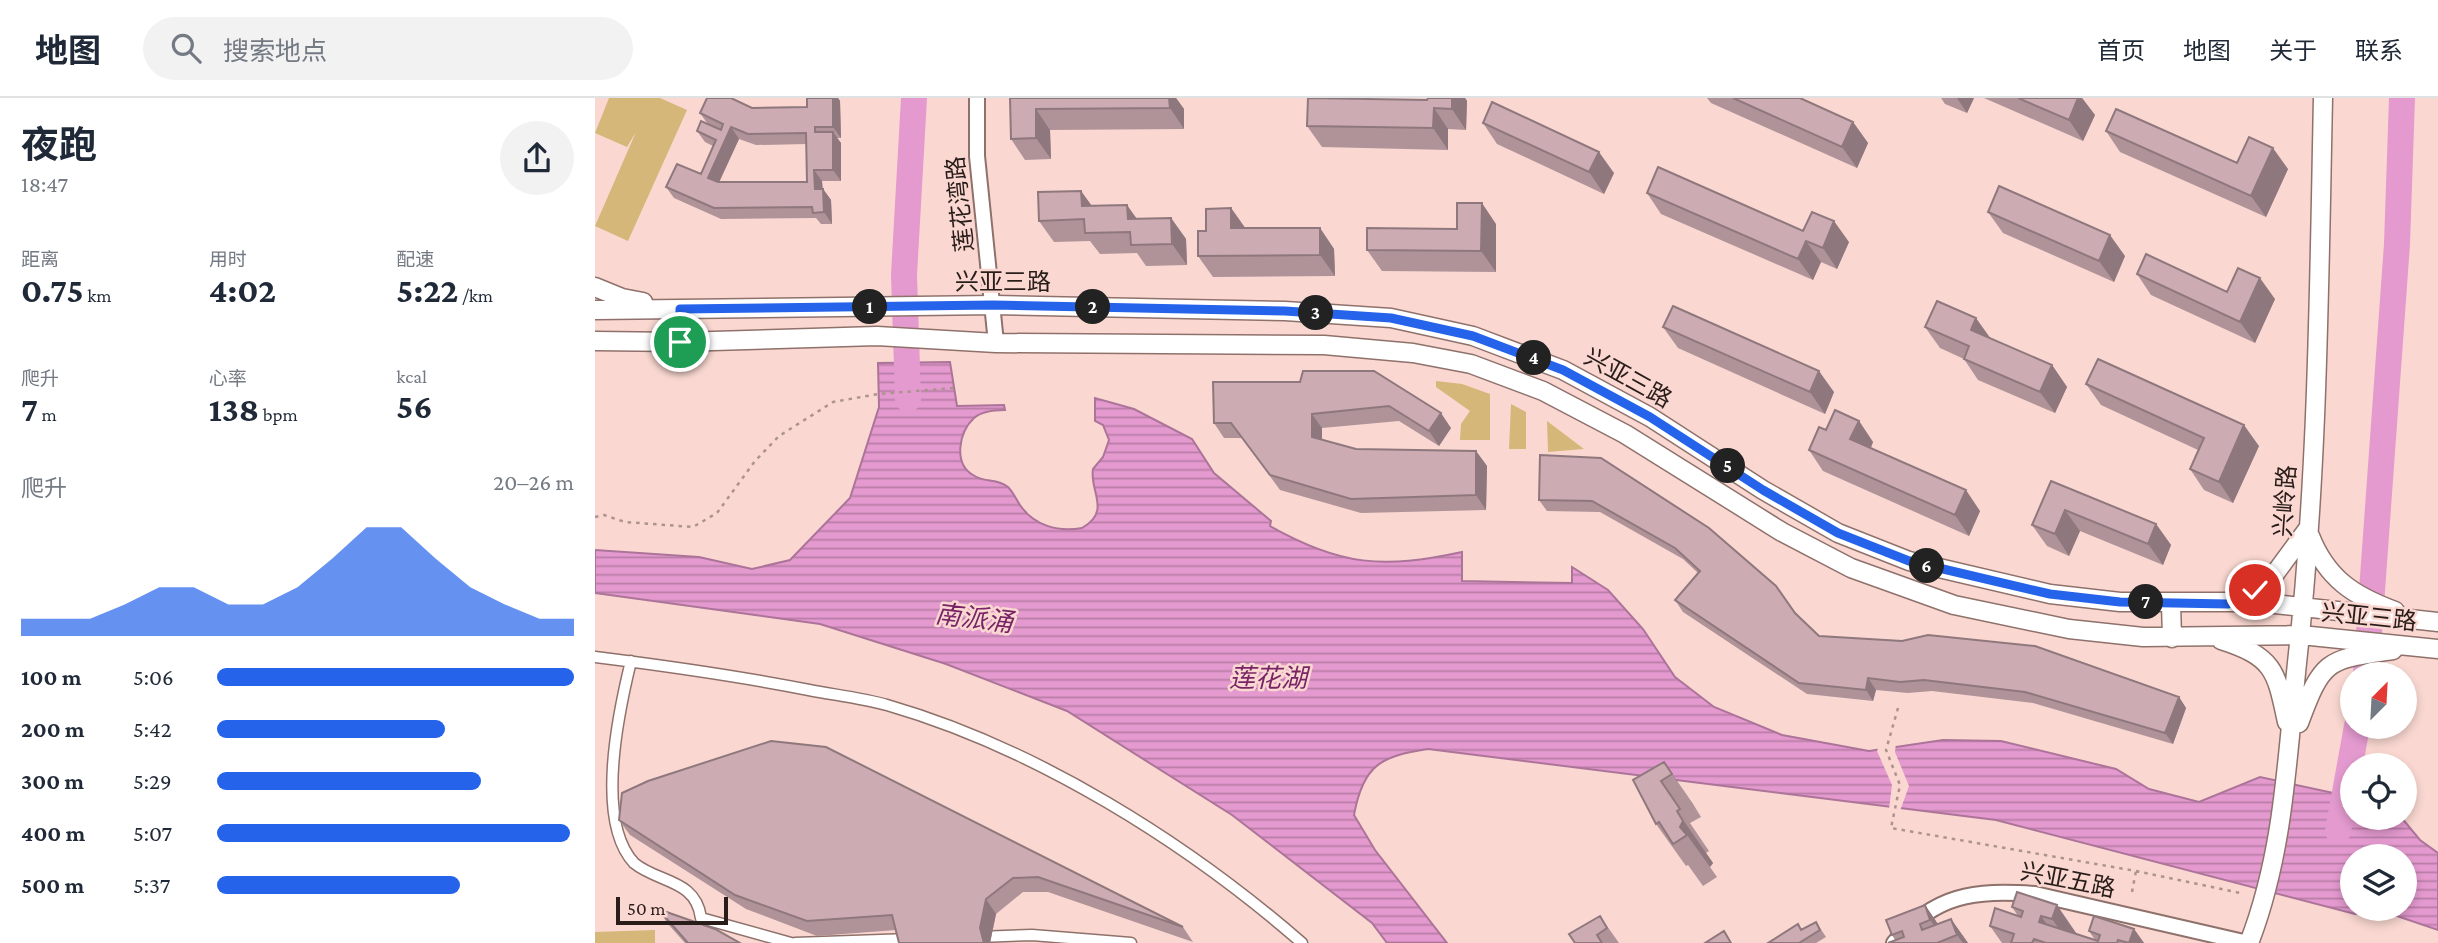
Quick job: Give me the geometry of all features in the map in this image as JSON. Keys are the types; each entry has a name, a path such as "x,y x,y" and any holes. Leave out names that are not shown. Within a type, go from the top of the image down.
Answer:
{"street":[{"name":"莲花湾路","path":"977,98 977,156 996,343"},
{"name":"兴岭路","path":"2248,943 2263,907 2280,826 2292,742 2304,607 2316,377 2323,98"},
{"path":"595,287 622,298 680,309 680,342"},
{"name":"兴亚三路","path":"595,310 993,305 1311,313 1391,318 1461,333 1552,366 1612,394 1838,533 1909,561 2050,594 2171,603 2256,603 2396,615 2438,622"},
{"name":"兴亚三路","path":"595,341 680,342 877,336 996,343 1324,345 1413,353 1471,364 1543,391 1592,415 1782,532 1851,568 1954,605 2069,629 2172,638 2212,638 2248,634 2301,635 2393,646 2437,643"},
{"path":"595,357 620,341"},
{"path":"2307,530 2316,554 2346,589 2396,615"},
{"path":"2228,604 2271,579 2307,530"},
{"path":"2171,603 2172,638"},
{"path":"2212,638 2248,649 2264,660 2276,677 2292,742"},
{"path":"2292,742 2312,686 2331,663 2340,658 2393,646"},
{"path":"595,657 715,672 885,704 953,727 1068,781 1184,853 1303,943"},
{"path":"631,661 611,741 608,814 619,843 634,863 682,887 699,903 701,918 793,943 921,939"},
{"name":"兴亚五路","path":"1894,943 1911,923 1934,906 1959,896 1999,891 2035,894 2248,943"},
{"path":"962,937 1032,935 1131,943"}],"path":[{"path":"595,517 604,515 625,522 693,527 717,513 755,461 779,436 833,402 878,394 954,388"},
{"path":"1898,708 1886,750 1899,785 1891,828 2136,871 2240,893"},
{"path":"2132,892 2136,871"}],"shaded area":[{"path":"609,98 660,98 687,110 628,241 595,226 636,132 627,147 595,133"},
{"path":"1436,381 1462,384 1490,394 1490,440 1460,440 1461,424 1470,411 1436,387"},
{"path":"1511,404 1526,412 1526,449 1509,449"},
{"path":"1547,421 1584,449 1548,452"},
{"path":"655,930 655,943 595,943 595,932"}],"water":[{"name":"莲花湖","path":"950,362 957,406 1004,405 1005,410 981,414 969,424 960,447 967,470 977,477 1008,487 1032,518 1047,526 1082,528 1096,515 1098,508 1093,469 1103,457 1109,440 1103,425 1095,421 1095,398 1134,409 1192,439 1214,473 1271,521 1270,526 1319,549 1341,556 1385,562 1462,552 1462,581 1572,583 1572,567 1608,590 1643,629 1675,677 1714,707 1782,735 1869,751 1943,740 2001,741 2116,769 2149,789 2199,802 2260,777 2340,794 2340,830 2412,830 2438,853 2438,930 2412,921 2417,921 2417,844 2340,844 2340,910 1996,820 1428,749 1398,755 1377,766 1363,785 1354,815 1375,850 1447,943 1387,943 1372,923 1232,815 1067,711 946,664 820,624 595,593 595,550 699,557 752,569 790,560 850,498 879,407 878,363"}],"pier":[{"path":"1896,743 1895,752 1909,786 1900,811 1889,809 1892,785 1877,751 1879,746"}],"building":[{"path":"707,98 731,98 752,108 807,107 807,98 833,98 833,127 815,127 815,132 833,132 833,170 814,170 815,189 823,189 824,212 813,213 812,207 714,208 666,187 677,164 701,174 716,140 697,131 701,121 721,130 723,124 700,113","holes":["731,127 748,134 806,133 807,182 718,182 708,178"]},
{"path":"1010,98 1169,98 1170,108 1036,109 1036,138 1011,139"},
{"path":"1308,98 1452,98 1452,109 1434,108 1433,128 1307,126"},
{"path":"1733,98 1800,98 1853,122 1842,147"},
{"path":"2018,98 2078,98 2069,120"},
{"path":"1492,102 1599,152 1589,172 1483,123"},
{"path":"2116,109 2237,163 2249,137 2273,148 2251,196 2106,131"},
{"path":"1658,167 1803,231 1812,212 1834,221 1823,248 1806,241 1798,259 1647,193"},
{"path":"1999,186 2110,235 2099,261 1988,212"},
{"path":"1081,191 1082,206 1127,205 1128,219 1171,218 1172,244 1131,245 1130,232 1085,233 1084,219 1039,221 1038,192"},
{"path":"1457,203 1482,203 1481,251 1367,250 1367,228 1457,229"},
{"path":"1231,208 1231,228 1320,228 1320,255 1198,256 1198,231 1206,231 1206,209"},
{"path":"2146,254 2227,292 2238,268 2260,278 2240,322 2137,274"},
{"path":"1937,301 1976,318 1971,330 2052,365 2040,392 1964,359 1969,346 1925,327"},
{"path":"1673,306 1819,371 1810,392 1663,327"},
{"path":"2098,359 2244,425 2219,482 2190,469 2204,438 2086,384"},
{"path":"1303,371 1374,371 1441,413 1429,431 1389,406 1312,414 1312,437 1356,449 1476,451 1476,495 1351,499 1270,475 1231,423 1214,423 1213,382 1300,382"},
{"path":"1835,410 1859,421 1850,439 1966,490 1955,515 1809,450 1819,427 1826,430"},
{"path":"1540,455 1601,458 1709,528 1776,586 1795,613 1819,636 1902,641 1928,635 2035,646 2179,697 2165,733 2025,692 1924,680 1900,682 1868,678 1866,690 1799,683 1675,600 1700,571 1675,548 1592,501 1539,500"},
{"path":"2051,481 2156,524 2148,544 2065,510 2055,534 2032,525"},
{"path":"771,741 826,747 1183,927 1038,877 1013,878 986,899 980,928 984,943 899,943 892,915 807,921 735,895 619,820 622,793 648,781"},
{"path":"1664,762 1672,774 1661,781 1680,809 1677,811 1683,821 1680,827 1687,835 1673,844 1659,822 1656,824 1633,780"},
{"path":"2017,892 2057,905 2052,919 2041,916 2039,922 2098,941 2100,935 2089,931 2094,916 2134,929 2129,943 2118,940 2117,943 2046,943 2034,939 2032,943 2011,943 2014,934 1990,926 1995,908 2021,917 2023,911 2012,907"},
{"path":"1925,905 1930,920 1920,924 1922,930 1951,919 1957,935 1937,943 1888,943 1904,937 1902,931 1892,935 1886,920"},
{"path":"658,909 715,929 740,943 688,943"},
{"path":"1600,916 1607,928 1597,935 1602,943 1575,943 1569,934"},
{"path":"1816,922 1820,930 1799,943 1768,943 1798,924 1801,930"},
{"path":"1724,931 1731,943 1705,943"}],"waterway":[{"name":"南派涌","path":"908,399 904,275 914,98"},
{"path":"2367,662 2397,244 2402,98"},
{"path":"2338,831 2355,739"}],"route":[{"path":"680,342 680,309 993,305 1285,311 1391,318 1473,336 1563,370 1612,394 1703,448 1763,490 1838,533 1909,561 2050,594 2120,602 2228,604 2255,590"}]}
